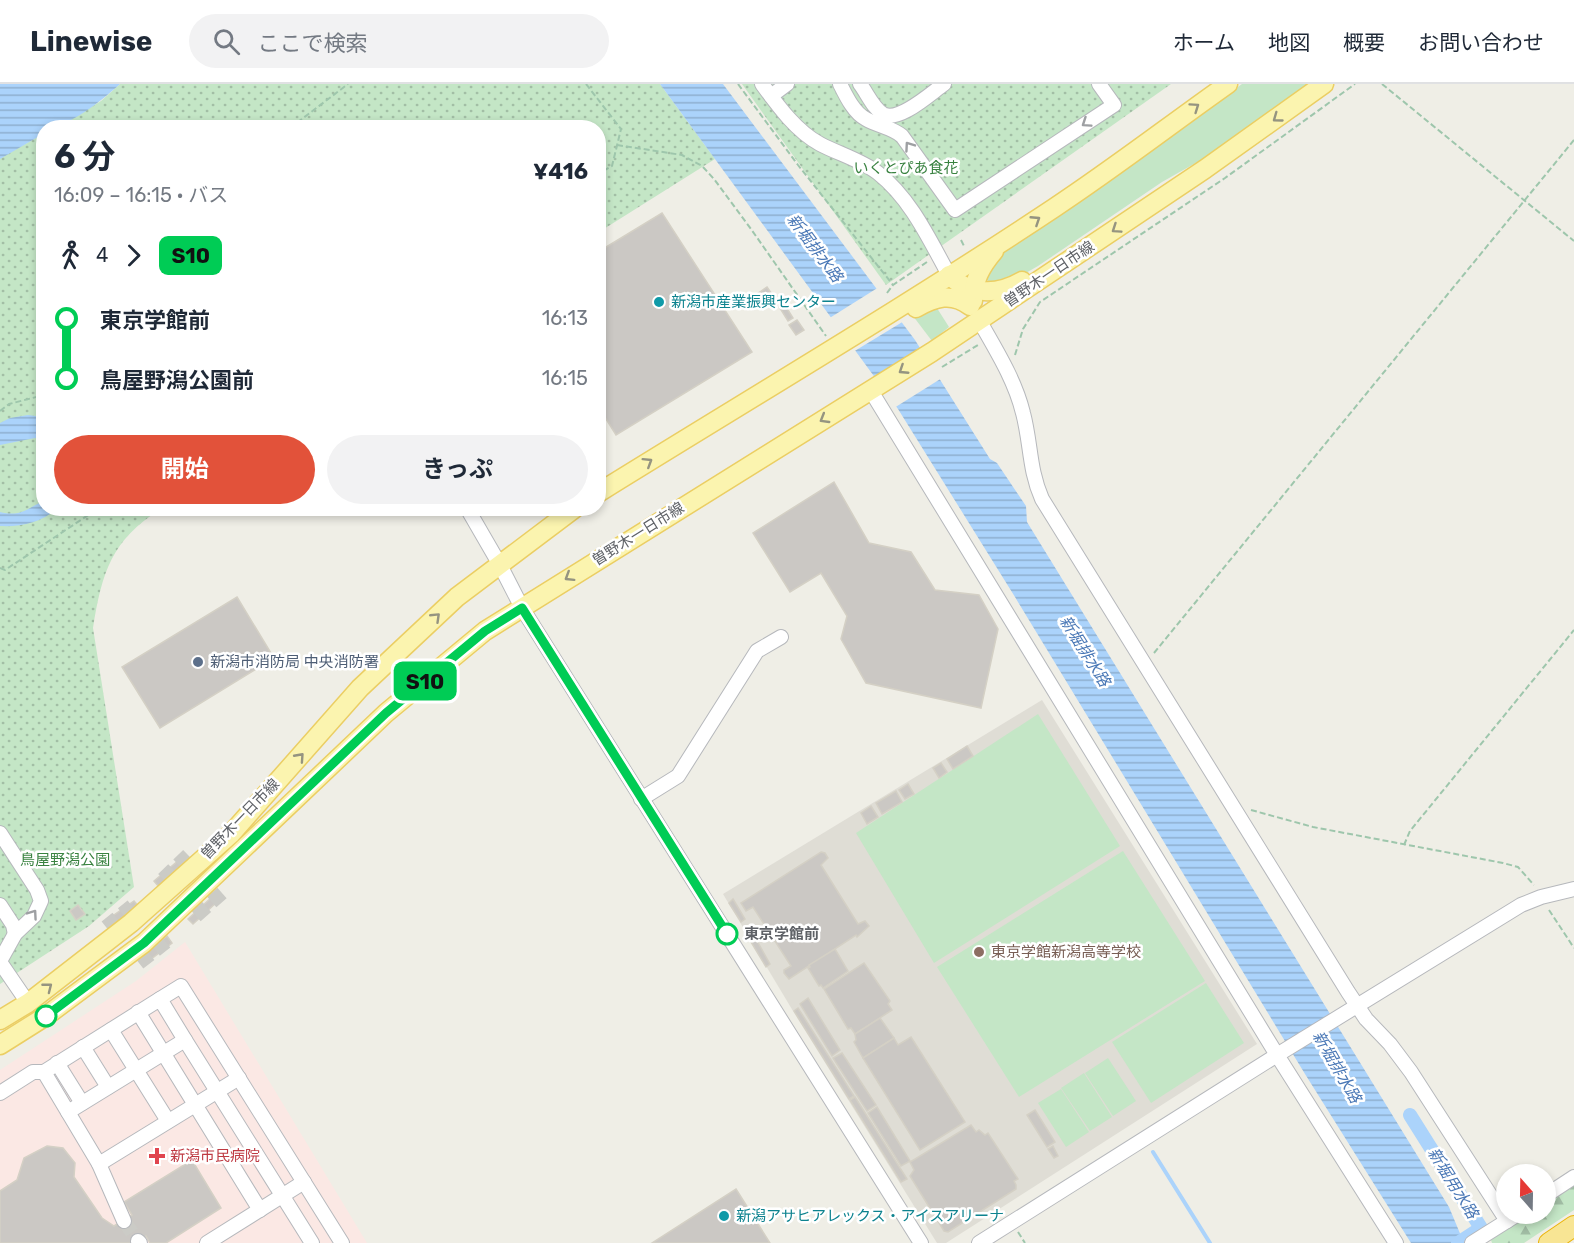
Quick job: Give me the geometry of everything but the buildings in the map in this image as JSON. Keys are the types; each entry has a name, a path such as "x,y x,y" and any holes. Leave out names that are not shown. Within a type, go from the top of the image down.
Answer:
{"highway":[{"path":"1549,1243 1574,1226"}],"main road":[{"name":"曽野木一日市線","path":"0,1045 46,1016 144,943 386,713 485,631 872,390 937,359 948,341 966,299 1004,241 1228,84"},
{"name":"曽野木一日市線","path":"606,488 843,343 901,312 966,299 1083,252 1324,84"},
{"path":"948,341 957,327 966,299 984,264 1004,241"},
{"path":"901,312 940,297 966,299 987,292 1003,290 1057,260 1083,252"},
{"name":"曽野木一日市線","path":"0,1020 28,1003 131,923 231,834 360,688 457,597 564,516"}],"street":[{"path":"762,84 790,119 817,142 876,171 897,190 919,222 1005,365 1024,414 1028,450 1036,486 1049,508 1236,813 1366,1019 1390,1044 1411,1072 1496,1193"},
{"path":"771,96 787,84"},
{"path":"840,84 858,113 865,119 894,129 902,136 955,210 1114,105 1099,84"},
{"path":"848,84 876,123"},
{"path":"860,84 879,110 890,116 899,115 908,110 944,84"},
{"path":"872,390 1282,1052 1396,1243"},
{"path":"472,516 522,608 921,1243"},
{"path":"641,799 678,776 758,651 781,637"},
{"path":"0,833 40,895 41,901 34,916 15,934 0,962 28,1003"},
{"path":"979,1243 1521,905 1541,897 1574,889"},
{"path":"0,905 13,926 15,934"},
{"path":"0,1093 33,1072 44,1072 181,986 342,1243"},
{"path":"160,999 312,1243"},
{"path":"138,1012 260,1210"},
{"path":"111,1030 168,1121"},
{"path":"68,1112 185,1040"},
{"path":"83,1047 108,1087"},
{"path":"57,1063 82,1103"},
{"path":"44,1072 99,1164 124,1221"},
{"path":"99,1164 239,1078"},
{"path":"1556,1189 1574,1177"},
{"path":"207,1243 304,1182"},
{"path":"1478,1241 1503,1224"}],"path":[{"path":"301,120 348,84"},
{"path":"586,84 621,129 612,166 606,169"},
{"path":"738,84 798,165 893,285"},
{"path":"1005,365 1017,352 1023,329 1040,302 1224,178 1354,84"},
{"path":"1382,84 1574,241"},
{"path":"1145,664 1574,140"},
{"path":"617,145 682,155 702,166 843,343"},
{"path":"887,293 893,285 928,261"},
{"path":"937,359 979,345"},
{"path":"0,411 9,404 36,397"},
{"path":"0,568 5,570 87,516"},
{"path":"1404,845 1410,831 1574,630"},
{"path":"1236,813 1249,809 1313,827 1518,867 1531,880 1574,948"}],"shaded area":[{"name":"東京学館新潟高等学校","path":"1042,700 1257,1044 946,1243 937,1243 723,894"},
{"name":"新潟市民病院","path":"185,942 367,1243 0,1243 0,1070 136,981"}],"green space":[{"path":"120,84 660,84 715,159 606,228 606,120 69,120 101,101"},
{"name":"いくとぴあ食花","path":"742,84 1171,84 886,285"},
{"path":"1242,84 1313,84 1231,143 1162,182 1038,266 1017,278 991,286 984,274 997,256"},
{"name":"鳥屋野潟公園","path":"36,138 36,516 151,516 131,533 112,559 100,591 93,628 134,887 89,926 0,984 0,158"},
{"path":"935,305 949,327 932,341 913,316"},
{"path":"1038,714 1120,846 934,963 856,833"},
{"path":"1123,851 1205,981 1019,1097 937,967"},
{"path":"1206,983 1244,1043 1151,1103 1112,1042"},
{"path":"1108,1058 1136,1101 1113,1116 1085,1073"},
{"path":"1084,1073 1112,1117 1090,1131 1061,1088"},
{"path":"1061,1089 1089,1132 1066,1147 1038,1103"},
{"path":"1574,1185 1574,1210 1556,1222 1556,1197"},
{"path":"1515,1224 1553,1224 1524,1243 1492,1243 1491,1240"}],"water":[{"path":"0,84 120,84 85,112 70,120 36,120 36,138 0,159"},
{"name":"新堀排水路","path":"660,84 723,84 915,340 990,459 997,463 1026,506 1027,522 1449,1207 1464,1243 1411,1243 898,409"},
{"path":"36,416 36,438 0,445 0,423 10,418"},
{"path":"36,505 36,516 47,516 30,523 0,526 0,512 13,514"}],"pier":[{"path":"879,287 904,321 853,352 828,319"},
{"path":"923,348 942,378 894,408 873,380"}],"waterway":[{"name":"新堀用水路","path":"1410,1115 1481,1228 1458,1243"},
{"path":"1153,1152 1210,1243"}],"tunnel":[{"path":"163,879 188,855"},
{"path":"196,916 222,893"},
{"path":"106,927 132,906"},
{"path":"139,963 166,942"},
{"path":"124,1221 138,1241"}],"bus line":[{"name":"S10","path":"46,1016 144,943 386,713 485,631 522,608 727,934"}],"place":[{"name":"新潟市産業振興センター","path":"659,302"},
{"name":"新潟市消防局 中央消防署","path":"198,662"},
{"name":"東京学館前","path":"727,934"},
{"name":"東京学館新潟高等学校","path":"979,952"},
{"name":"新潟市民病院","path":"157,1156"},
{"name":"新潟アサヒアレックス・アイスアリーナ","path":"724,1216"}]}
